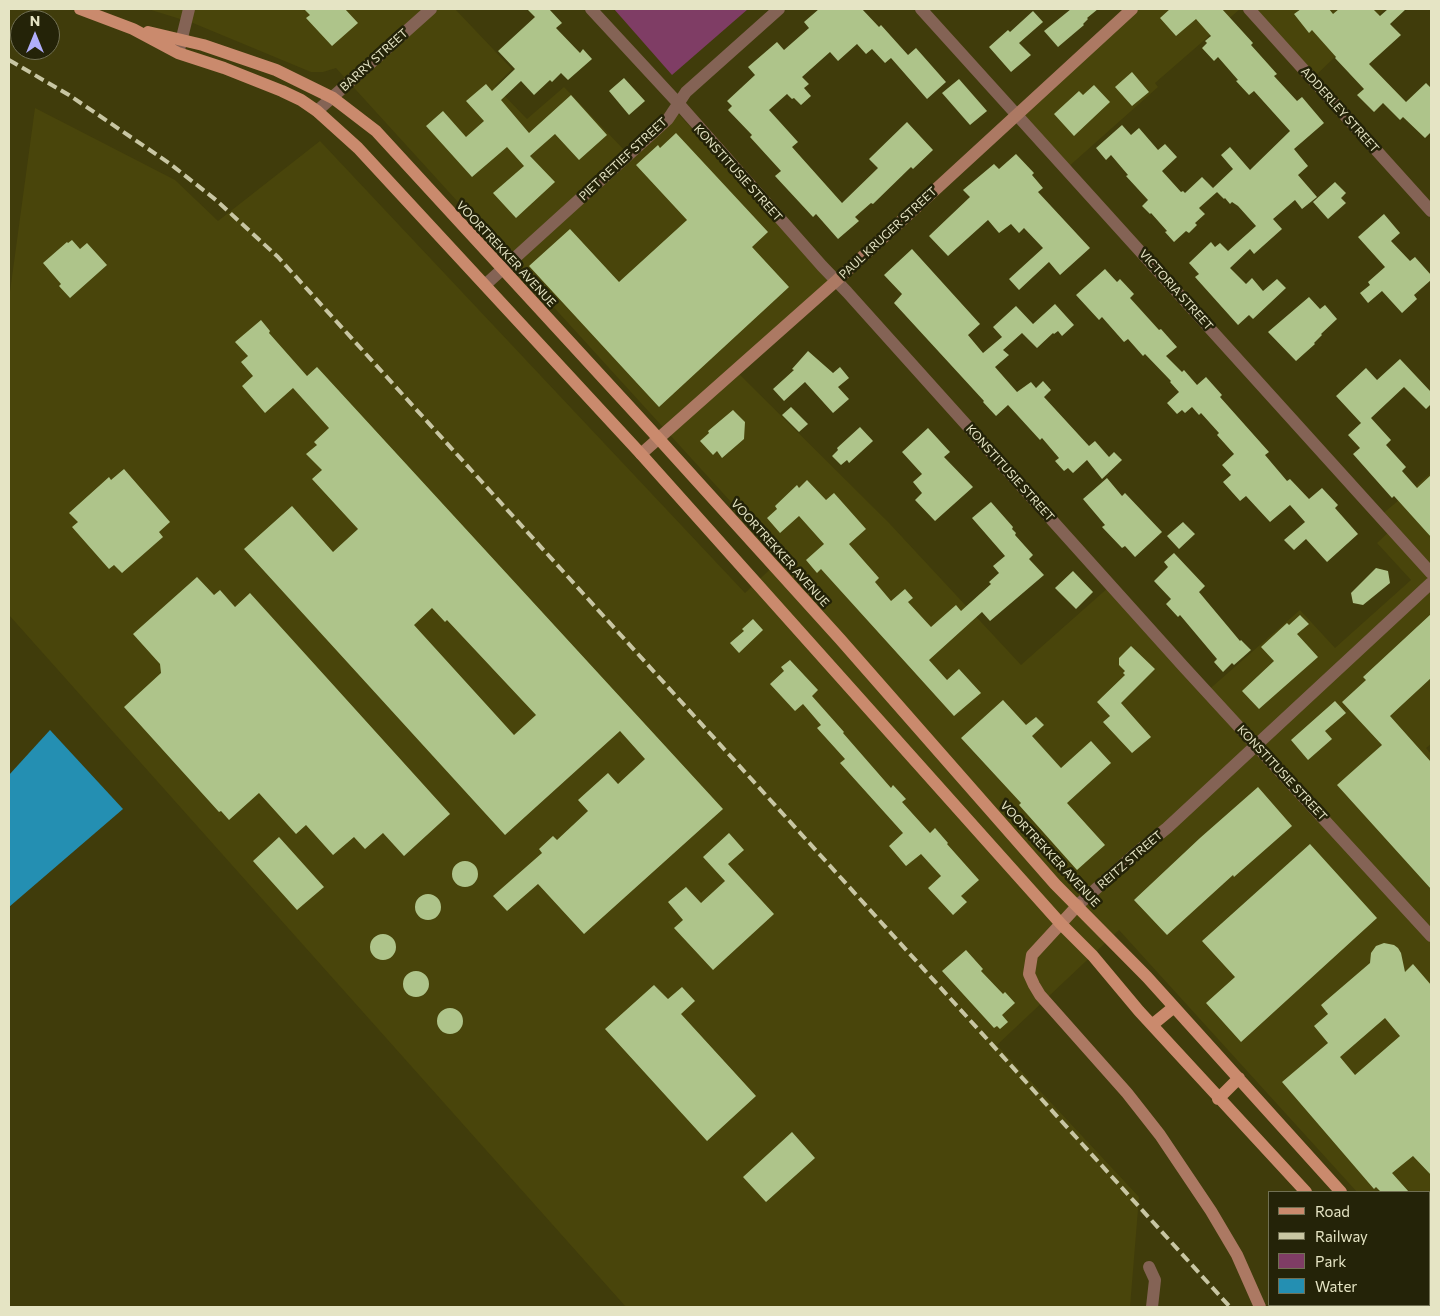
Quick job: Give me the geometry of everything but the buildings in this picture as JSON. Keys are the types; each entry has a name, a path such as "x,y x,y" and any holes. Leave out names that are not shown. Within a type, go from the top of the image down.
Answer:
{"main road":[{"name":"VOORTREKKER AVENUE","path":"80,9 133,29 178,52 258,80 301,100 317,111 383,172 642,454 1061,924 1093,956 1218,1099 1305,1191"},
{"name":"VOORTREKKER AVENUE","path":"133,29 181,39 276,70 333,98 376,132 659,439 840,639 1056,884 1174,1007 1340,1191"},
{"path":"1152,1025 1174,1007"},
{"path":"1218,1099 1239,1078"}],"street":[{"path":"178,52 189,9"},
{"name":"BARRY STREET","path":"317,111 431,9"},
{"name":"KONSTITUSIE STREET","path":"591,9 1431,936"},
{"name":"PIET RETIEF STREET","path":"485,285 668,119 686,92 780,9"},
{"name":"VICTORIA STREET","path":"921,9 1431,573"},
{"name":"PAUL KRUGER STREET","path":"642,454 836,280 1132,9"},
{"name":"ADDERLEY STREET","path":"1249,9 1431,211"},
{"name":"REITZ STREET","path":"1259,1305 1237,1256 1211,1210 1160,1135 1127,1093 1040,995 1029,974 1032,954 1078,905 1167,828 1257,746 1431,583"},
{"path":"1149,1267 1155,1280 1152,1307"}],"shaded area":[{"path":"148,9 420,9 423,12 427,9 455,9 512,69 495,86 527,119 564,87 626,152 674,109 832,283 736,371 889,523 1021,665 1110,586 1205,693 1300,610 1335,648 1411,580 1377,543 1392,529 1380,516 1431,473 1431,744 1426,748 1431,754 1431,1275 1430,1191 1356,1191 1119,930 997,1045 1139,1197 1130,1307 626,1307 9,615 9,299 35,108 175,180 218,221 320,141 745,593 782,558 336,68 323,72 311,72 193,23"},
{"path":"1138,9 1240,9 1155,83 1158,87 1067,168 1020,116"},
{"path":"1252,9 1385,9 1313,78"}],"green space":[{"path":"614,9 748,9 672,75"}],"water":[{"path":"50,730 123,809 9,907 9,775"}],"railway":[{"path":"9,60 69,95 169,163 216,200 278,257 1230,1307"}]}
